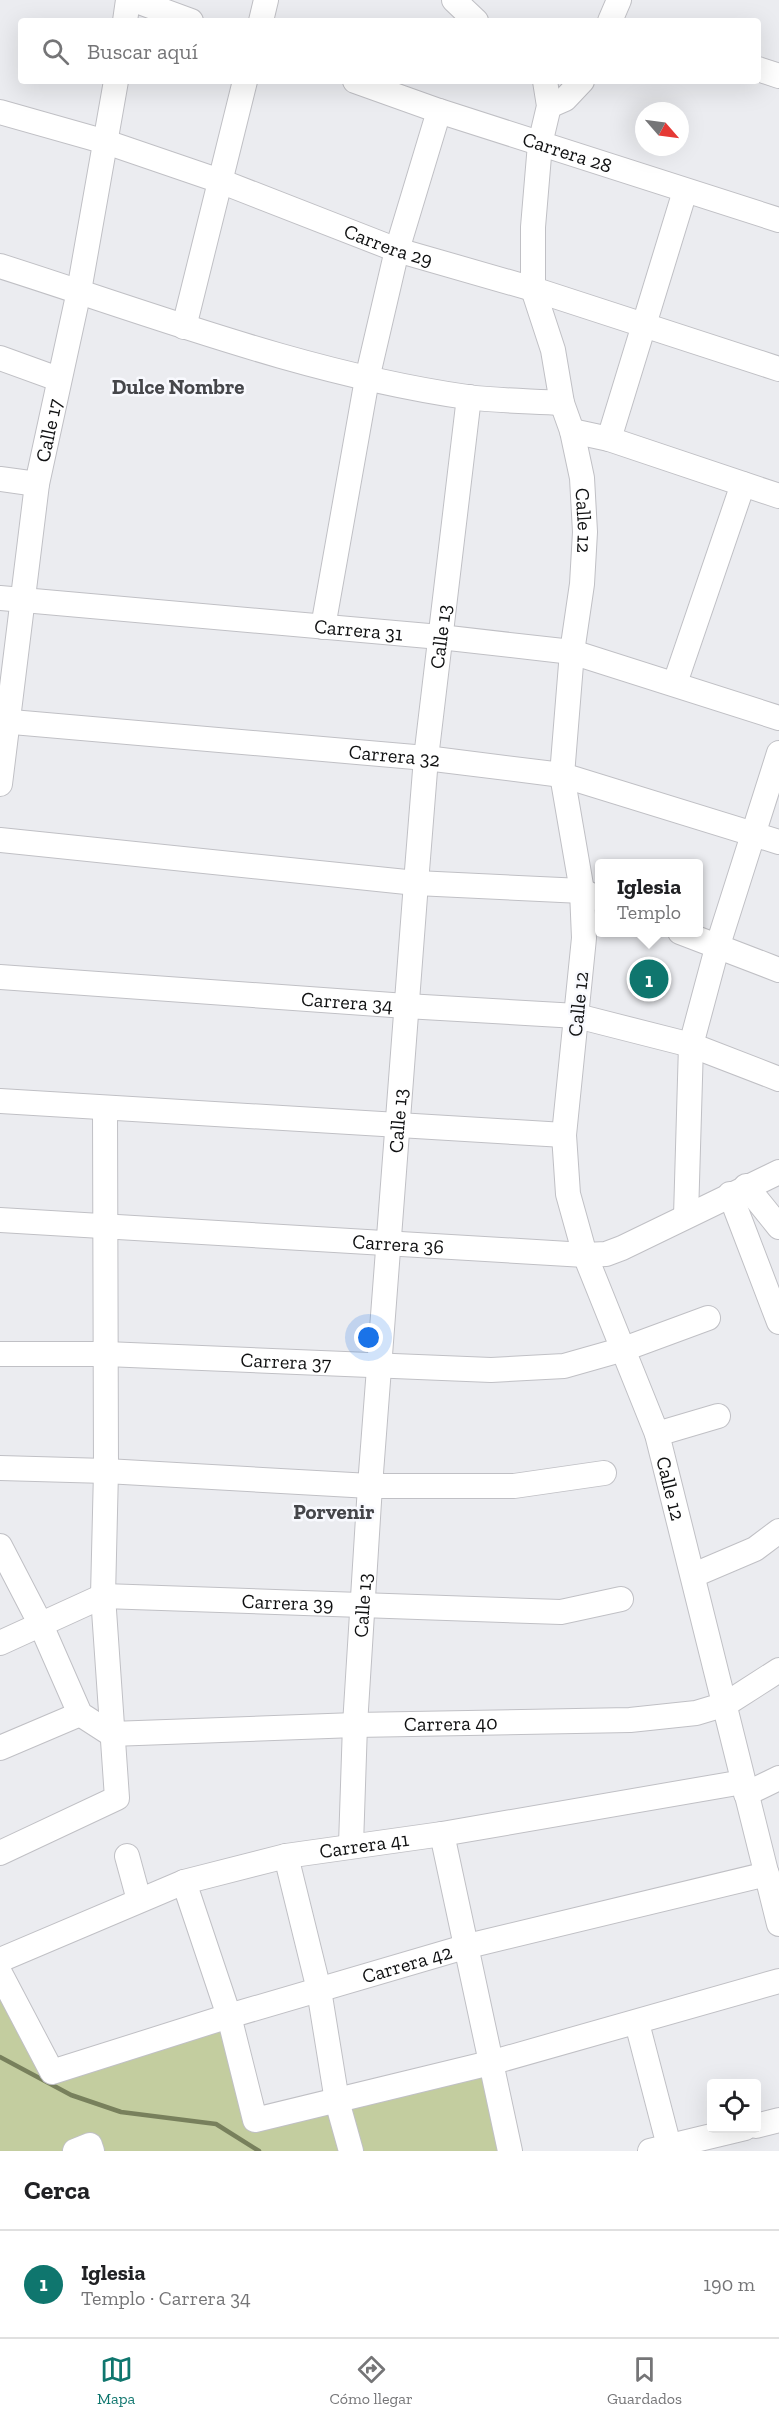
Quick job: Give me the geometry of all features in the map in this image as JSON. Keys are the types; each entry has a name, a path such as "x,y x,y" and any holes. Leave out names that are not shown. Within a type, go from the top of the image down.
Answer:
{"street":[{"path":"125,18 128,0"},
{"path":"135,0 183,18"},
{"path":"262,18 266,0"},
{"path":"454,0 473,18"},
{"path":"761,70 779,76"},
{"name":"Calle 17","path":"0,784 5,721 24,600 37,484 58,378 79,291 116,84"},
{"path":"184,327 244,84"},
{"name":"Carrera 28","path":"363,84 439,111 779,220"},
{"path":"545,84 549,106 565,99 579,84"},
{"name":"Calle 12","path":"549,106 540,144 533,227 534,289 553,350 562,403 573,431 582,478 585,532 582,584 572,652 562,775 591,895 584,938 564,1135 568,1194 585,1255 657,1434 694,1575 744,1788 779,1924"},
{"path":"323,627 367,379 397,250 439,111"},
{"name":"Carrera 29","path":"0,112 106,142 220,181 397,250 534,289 779,369"},
{"path":"609,439 685,191"},
{"path":"0,266 184,327 367,379 469,397 562,403"},
{"path":"0,358 58,378"},
{"name":"Calle 13","path":"351,1845 355,1725 370,1486 426,758 469,397"},
{"path":"573,431 609,439 779,496"},
{"path":"0,479 37,484"},
{"path":"675,682 743,484"},
{"name":"Carrera 31","path":"0,598 440,637 572,652 675,682 779,718"},
{"name":"Carrera 32","path":"5,721 426,758 562,775 779,842"},
{"path":"686,1216 691,1045 717,948 779,753"},
{"path":"0,840 416,883 591,895"},
{"path":"690,937 779,969"},
{"name":"Carrera 34","path":"0,977 577,1016 691,1045 779,1079"},
{"path":"0,1101 564,1135"},
{"path":"0,1853 117,1798 103,1596 106,1471 105,1108"},
{"name":"Carrera 36","path":"0,1220 585,1255 606,1254 779,1172"},
{"path":"738,1190 779,1227"},
{"path":"738,1190 779,1322"},
{"name":"Carrera 37","path":"0,1354 106,1354 490,1370 564,1366 624,1348 708,1318"},
{"path":"657,1434 718,1416"},
{"path":"0,1468 106,1471 370,1486 514,1486 604,1473"},
{"path":"694,1575 755,1549 779,1531"},
{"path":"0,1546 41,1625 80,1714 111,1734"},
{"name":"Carrera 39","path":"0,1643 103,1596 561,1612 621,1599"},
{"name":"Carrera 40","path":"111,1734 355,1725 630,1720 696,1713 726,1704 779,1670"},
{"path":"0,1748 80,1714"},
{"name":"Carrera 41","path":"0,1960 184,1882 286,1856 744,1788 779,1778"},
{"path":"442,1834 468,1946 490,2063 510,2151"},
{"path":"127,1856 139,1900"},
{"path":"286,1856 319,1990 337,2102 351,2151"},
{"name":"Carrera 42","path":"0,1973 52,2072 229,2016 468,1946 767,1874"},
{"path":"184,1882 229,2016 255,2120 337,2102 490,2063 779,1981"},
{"path":"637,2023 660,2149 725,2133"},
{"path":"761,2125 779,2120"}],"green space":[{"path":"0,1973 52,2072 227,2014 256,2120 490,2063 510,2151 0,2151"}],"waterway":[{"path":"0,2057 71,2095 121,2112 216,2124 259,2151"}],"place":[{"name":"Iglesia","path":"649,979"}],"district":[{"name":"Dulce Nombre","path":"178,386"},
{"name":"Porvenir","path":"334,1511"}]}
